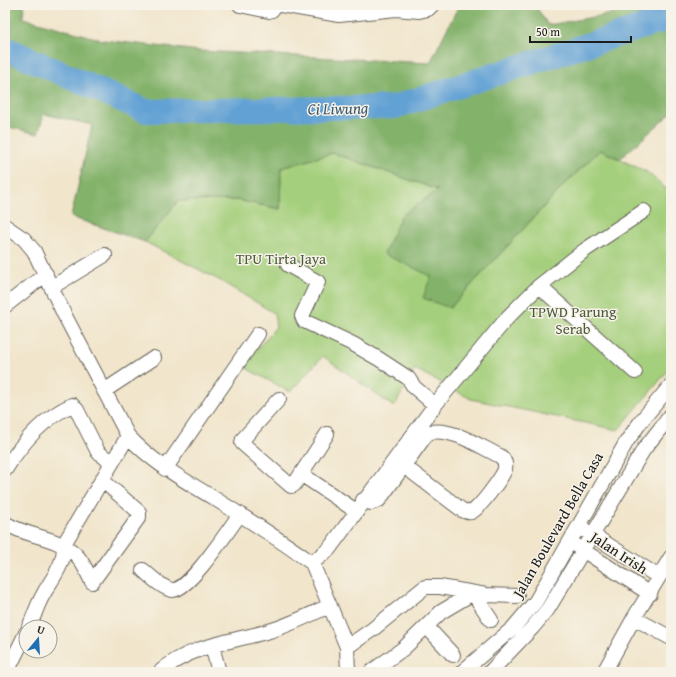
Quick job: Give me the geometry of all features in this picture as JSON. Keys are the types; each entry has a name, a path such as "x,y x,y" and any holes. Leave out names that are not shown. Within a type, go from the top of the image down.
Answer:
{"street":[{"path":"240,5 269,11 272,10 275,5"},
{"path":"281,5 339,15 396,9 419,11 428,9 432,5"},
{"path":"312,563 329,549 360,506 400,458 435,405 508,317 540,286 585,250 644,211"},
{"path":"5,226 24,239 34,251 128,436 141,450 165,469 240,514 312,563 347,647 348,672"},
{"path":"52,287 105,255"},
{"path":"288,265 318,282 302,316 304,321 353,344 408,378 414,387 435,405"},
{"path":"5,306 46,274"},
{"path":"540,286 635,372"},
{"path":"165,469 258,334"},
{"path":"104,391 154,358"},
{"name":"Jalan Boulevard Bella Casa","path":"462,672 513,628 536,601 568,542 627,441 671,385"},
{"path":"278,399 243,439 242,443 291,486 294,485 327,434"},
{"path":"5,470 28,438 54,414 72,405 77,410 98,452 112,463"},
{"path":"490,672 548,609 591,534 644,448 671,415"},
{"path":"437,430 454,434 500,456 505,461 505,465 504,471 485,498 475,510 469,513 462,510 400,458 426,435 437,430"},
{"path":"32,619 43,595 59,569 64,556 64,544 128,436"},
{"path":"301,474 360,506"},
{"path":"5,523 16,530 64,544 79,558 92,582 139,517 139,512 102,480"},
{"path":"143,570 172,590 177,589 199,570 240,514"},
{"name":"Jalan Irish","path":"578,526 659,576 604,672"},
{"name":"Jalan Irish","path":"568,542 583,549 650,594"},
{"path":"659,576 671,557"},
{"path":"347,647 373,629 425,586 473,593 517,596"},
{"path":"473,593 491,620"},
{"path":"377,670 427,627 441,612 473,593"},
{"path":"160,672 175,661 212,646 281,627 329,606"},
{"path":"634,618 671,638"},
{"path":"427,627 453,655"},
{"path":"212,646 219,672"},
{"path":"6,672 18,649"}],"green space":[{"path":"5,5 24,5 23,18 103,40 200,51 430,63 459,5 535,5 548,25 611,14 612,5 671,5 671,113 620,159 600,150 563,186 450,308 423,298 431,276 384,254 401,216 438,190 333,153 281,168 280,209 237,200 178,201 145,242 71,217 92,125 44,114 38,134 5,126"},
{"path":"600,150 647,172 671,193 666,198 671,204 671,367 618,430 471,399 415,369 394,407 323,356 290,392 242,366 276,327 274,313 219,280 145,242 178,201 237,200 280,209 281,168 333,153 438,190 401,216 431,276 450,308 563,186"}],"waterway":[{"name":"Ci Liwung","path":"5,48 146,111 394,107 671,18"}],"park label":[{"name":"TPU Tirta Jaya","path":"281,259"},
{"name":"TPWD Parung Serab","path":"573,320"}]}
